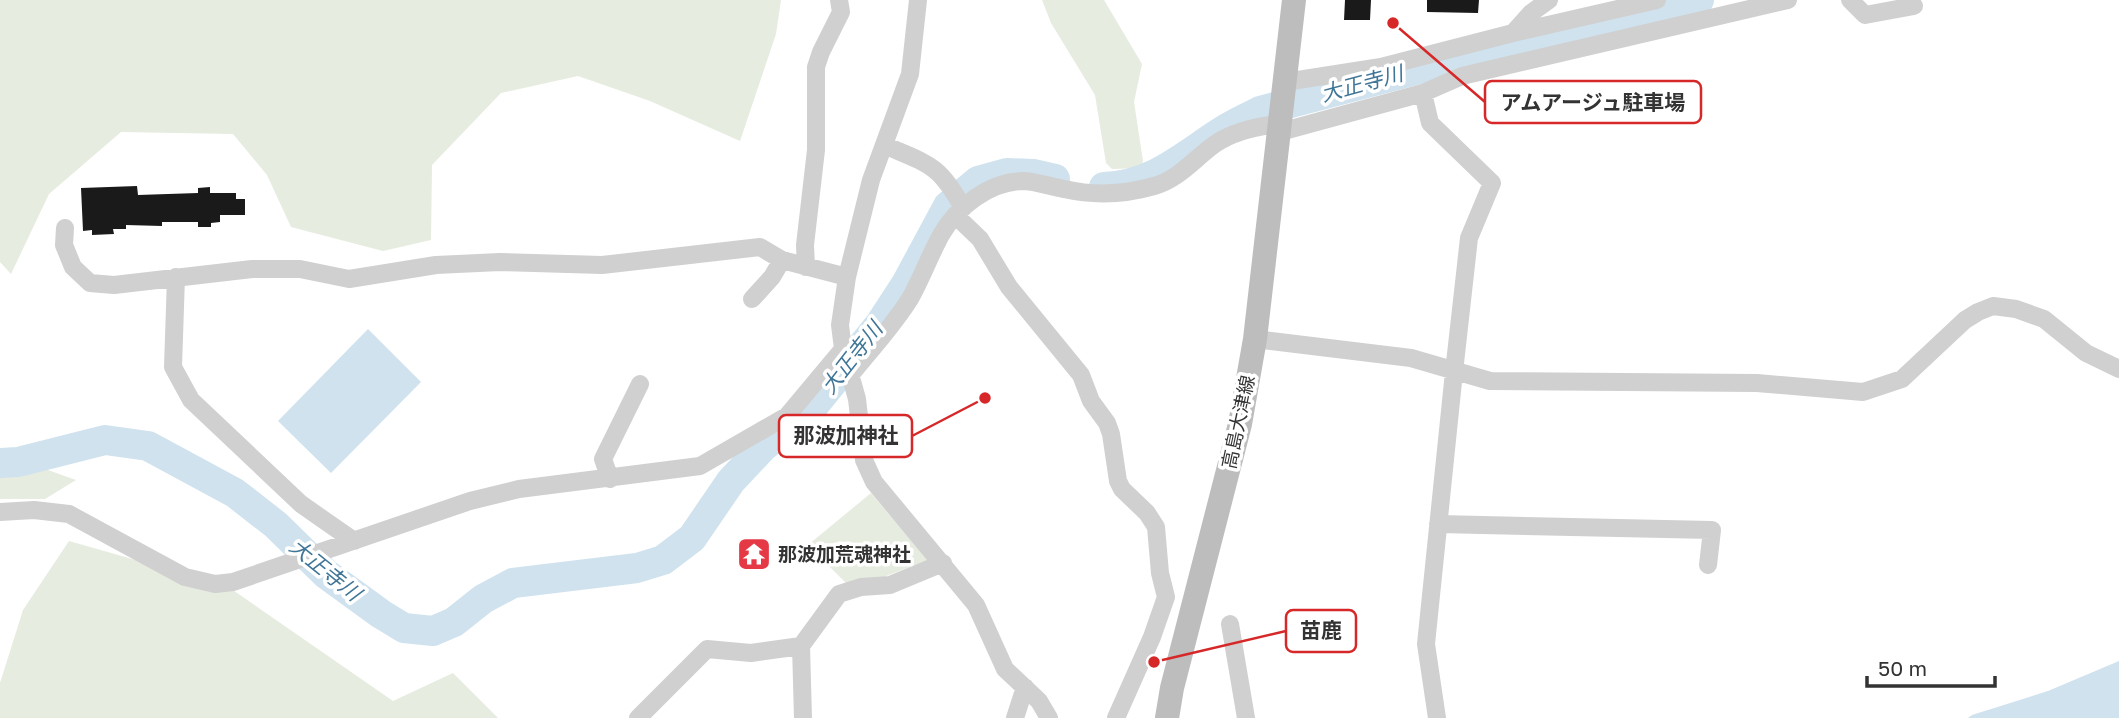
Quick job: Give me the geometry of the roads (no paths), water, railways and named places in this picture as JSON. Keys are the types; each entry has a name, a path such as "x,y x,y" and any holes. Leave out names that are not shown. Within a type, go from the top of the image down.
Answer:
{"main road":[{"path":"1285,88 1294,0"},
{"name":"高島大津線","path":"1167,718 1172,688 1240,424 1255,339 1285,88"}],"street":[{"path":"806,267 805,245 816,150 816,66 841,12 839,0"},
{"path":"918,0 910,74 871,180 847,277 841,325 857,399 864,460 874,482 976,605 1005,669 1039,701 1049,718"},
{"path":"1513,33 1531,13 1549,0"},
{"path":"1285,88 1381,68 1513,33 1657,0"},
{"path":"0,512 34,510 69,514 185,577 215,584 233,582 470,501 519,489 700,467 787,416 894,321 911,297 942,233 960,209 988,190 1023,181 1081,193 1108,195 1156,186 1180,174 1215,144 1257,126 1280,125 1423,93 1462,76 1788,0"},
{"path":"1850,0 1865,15 1914,6"},
{"path":"1423,93 1430,123 1492,183 1469,238 1438,524 1426,644 1437,718"},
{"path":"884,145 927,164 941,173 952,188 960,209 1009,287 1081,375 1091,401 1111,433 1118,481 1156,527 1160,573 1166,597 1152,637 1116,718"},
{"path":"65,228 64,245 72,267 90,283 114,285 252,269 300,269 349,279 436,265 500,262 602,265 760,247 782,260 847,277"},
{"path":"752,299 772,277 782,260"},
{"path":"176,277 173,367 191,400 301,504 354,541"},
{"path":"1255,339 1412,358 1490,381 1757,383 1863,391 1902,379 1965,320 1993,306 2016,309 2044,319 2086,353 2119,369"},
{"path":"610,479 603,458 640,384"},
{"path":"1438,524 1712,530 1708,565"},
{"path":"803,718 801,646 839,594 861,587 890,585 943,564"},
{"path":"1230,624 1246,718"},
{"path":"638,718 707,649 751,653 801,646"},
{"path":"1015,718 1025,687"}],"water":[{"path":"368,329 421,382 331,473 278,421"},
{"path":"2119,661 2119,718 1968,718 2048,691"}],"waterway":[{"name":"大正寺川","path":"1104,187 1121,185 1152,175 1260,111 1556,33 1699,0"},
{"name":"大正寺川","path":"0,463 18,462 105,440 148,446 235,493 276,525 326,574 381,614 404,628 433,631 454,622 483,599 513,583 637,568 663,560 692,538 731,481 763,447 811,409 880,324 906,284 948,206 978,181 1007,173 1033,174 1055,179"}],"place":[{"name":"アムアージュ駐車場","path":"1393,23"},
{"name":"那波加神社","path":"985,398"},
{"name":"那波加荒魂神社","path":"754,554"},
{"name":"苗鹿","path":"1154,662"}]}
